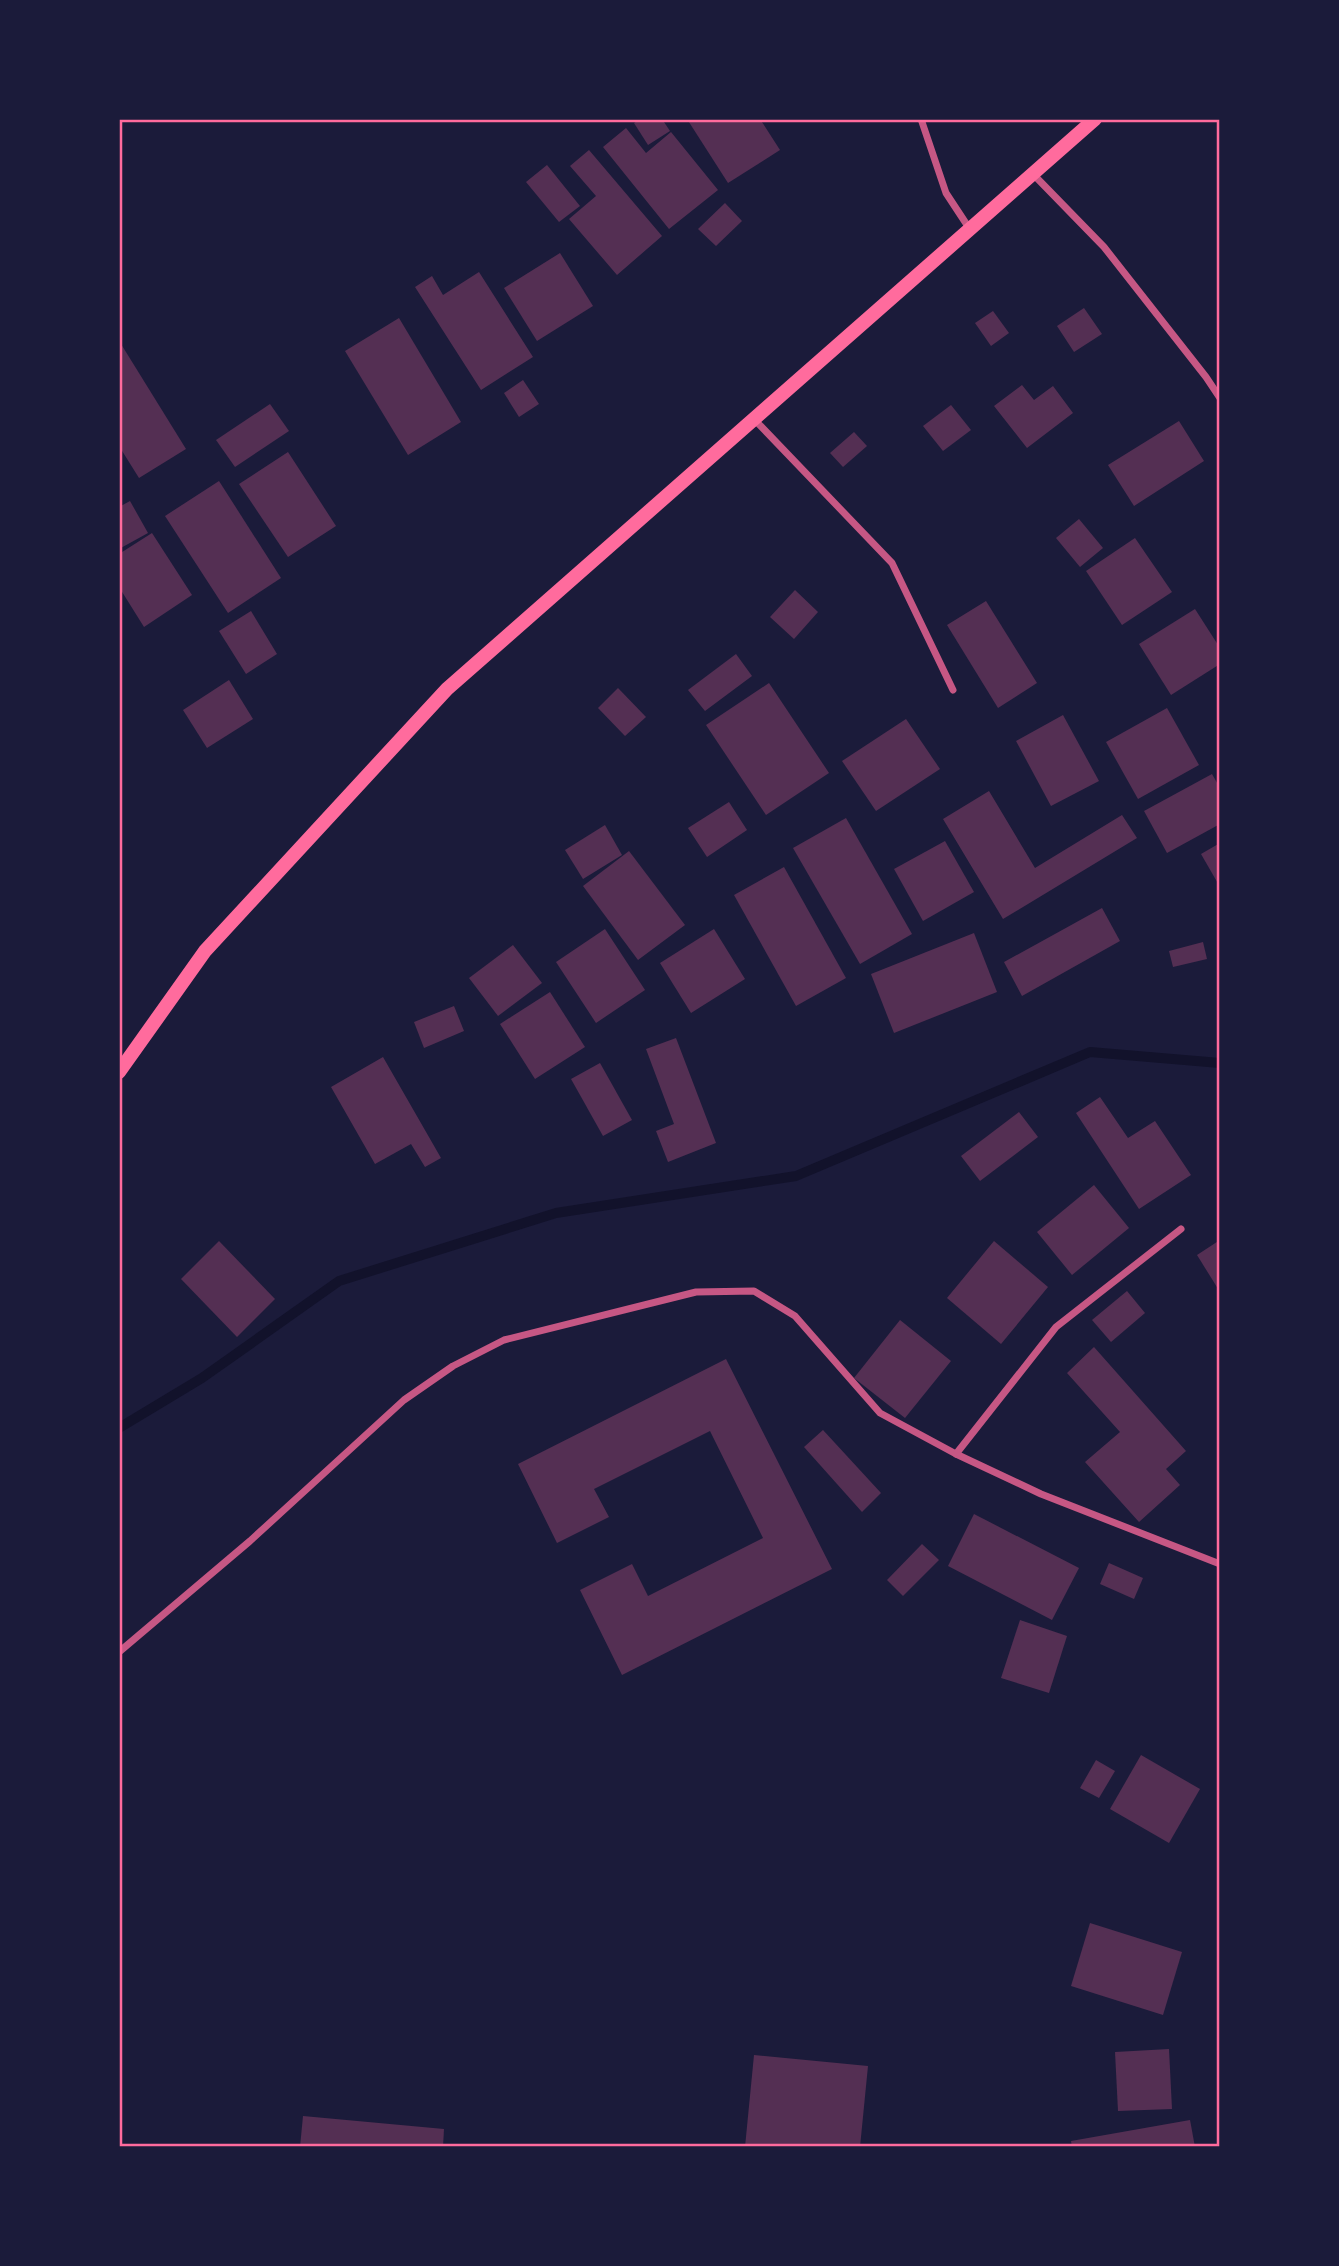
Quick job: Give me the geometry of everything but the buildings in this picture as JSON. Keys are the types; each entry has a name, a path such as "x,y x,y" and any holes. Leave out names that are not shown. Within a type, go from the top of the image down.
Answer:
{"main road":[{"path":"119,1072 205,951 447,689 1095,119"}],"street":[{"path":"921,119 946,193 969,228"},
{"path":"1031,173 1104,247 1220,398"},
{"path":"753,418 892,564 953,690"},
{"path":"956,1454 1056,1326 1181,1229"},
{"path":"119,1652 250,1541 404,1400 453,1366 504,1340 696,1292 754,1291 795,1316 880,1413 956,1454 1041,1494 1220,1564"}],"waterway":[{"path":"119,1428 202,1378 339,1281 556,1213 796,1176 1090,1052 1220,1063"}]}
